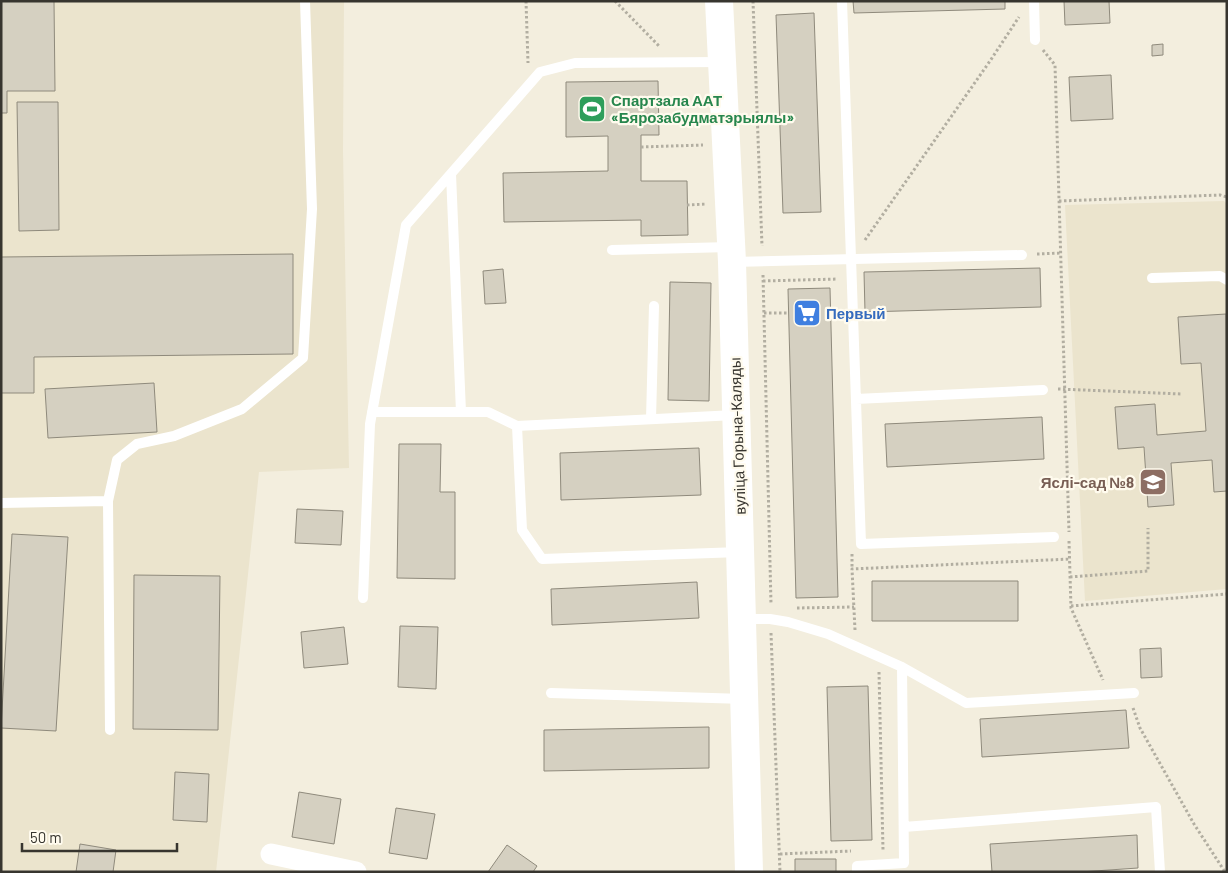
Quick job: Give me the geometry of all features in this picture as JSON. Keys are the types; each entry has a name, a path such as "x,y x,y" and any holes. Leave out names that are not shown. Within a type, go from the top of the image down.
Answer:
{"street":[{"name":"вуліца Горына-Каляды","path":"720,1 741,552 749,872"},
{"path":"272,854 356,872"}],"lane":[{"path":"110,730 108,500 117,460 137,444 174,436 242,409 303,358 312,209 305,1"},
{"path":"842,1 861,544 1054,537"},
{"path":"1034,1 1035,40"},
{"path":"363,598 372,412 406,225 540,72 575,63 722,62"},
{"path":"451,174 461,412"},
{"path":"612,250 731,255 762,261 1022,255"},
{"path":"1152,278 1220,276 1227,280"},
{"path":"651,419 654,306"},
{"path":"856,399 1043,390"},
{"path":"372,412 488,412 517,426 736,415"},
{"path":"517,426 522,530 542,559 741,552"},
{"path":"1,503 108,500"},
{"path":"742,619 770,619 788,622 828,634 902,667 966,703 1131,694"},
{"path":"857,872 857,866 904,863 902,667"},
{"path":"551,693 744,699"},
{"path":"904,827 1156,807 1160,872"}],"path":[{"path":"526,1 529,85"},
{"path":"615,1 676,62"},
{"path":"753,1 766,377"},
{"path":"852,259 962,102 1024,9"},
{"path":"1035,40 1055,65 1071,606 1110,694"},
{"path":"641,147 705,145"},
{"path":"707,194 708,213"},
{"path":"1060,201 1220,195 1227,197"},
{"path":"688,205 707,204"},
{"path":"1022,255 1061,253"},
{"path":"763,281 839,279"},
{"path":"764,313 788,313"},
{"path":"1065,388 1182,394"},
{"path":"1070,577 1148,571 1148,528"},
{"path":"855,647 852,569 1070,560"},
{"path":"1071,606 1227,594"},
{"path":"789,608 854,607"},
{"path":"875,850 883,850 879,657"},
{"path":"1131,694 1140,728 1194,824 1225,872"},
{"path":"780,854 858,851"}],"shaded area":[{"path":"1,1 344,1 343,151 349,468 259,472 216,872 1,872"},
{"name":"Яслі-сад №8","path":"1224,201 1227,204 1227,589 1085,601 1065,205"}],"building":[{"path":"1,1 54,1 55,91 7,91 7,113 1,113"},
{"path":"853,1 1005,1 1005,9 854,13"},
{"path":"1064,1 1109,1 1110,23 1065,25"},
{"path":"814,13 821,212 783,213 776,15"},
{"path":"1163,44 1163,55 1152,56 1152,45"},
{"path":"1111,75 1113,119 1071,121 1069,77"},
{"path":"658,81 659,135 641,135 641,181 687,181 688,235 641,236 641,220 504,222 503,173 608,171 608,136 566,137 566,82"},
{"path":"17,102 58,102 59,230 19,231"},
{"path":"293,254 293,354 34,357 34,393 1,393 1,257"},
{"path":"1040,268 1041,307 865,312 864,272"},
{"path":"503,269 506,303 485,304 483,271"},
{"path":"670,282 711,283 709,401 668,400"},
{"path":"830,288 838,597 796,598 788,289"},
{"path":"1226,314 1227,491 1214,492 1212,460 1171,463 1174,505 1148,507 1144,447 1118,449 1115,407 1155,404 1157,435 1206,431 1201,363 1181,364 1178,317"},
{"path":"154,383 157,432 48,438 45,389"},
{"path":"1042,417 1044,459 887,467 885,424"},
{"path":"399,444 441,444 440,492 455,492 455,579 397,578"},
{"path":"699,448 701,495 561,500 560,453"},
{"path":"297,509 343,511 341,545 295,543"},
{"path":"12,534 68,537 56,731 1,728"},
{"path":"134,575 220,576 218,730 133,729"},
{"path":"872,581 1018,581 1018,621 872,621"},
{"path":"697,582 699,618 552,625 551,589"},
{"path":"400,626 438,627 436,689 398,687"},
{"path":"344,627 348,664 304,668 301,632"},
{"path":"1161,648 1162,677 1141,678 1140,649"},
{"path":"868,686 872,840 831,841 827,687"},
{"path":"1126,710 1129,748 982,757 980,719"},
{"path":"709,727 709,768 544,771 544,730"},
{"path":"175,772 209,774 207,822 173,820"},
{"path":"299,792 341,799 334,844 292,837"},
{"path":"396,808 435,814 427,859 389,853"},
{"path":"1137,835 1138,868 1080,872 992,872 990,844"},
{"path":"80,844 116,850 113,872 76,872"},
{"path":"507,845 537,866 533,872 488,872"},
{"path":"795,859 836,859 836,872 795,872"}],"place":[{"name":"Спартзала ААТ «Бярозабудматэрыялы»","path":"592,109"},
{"name":"Первый","path":"807,313"},
{"name":"Яслі-сад №8","path":"1153,482"}]}
